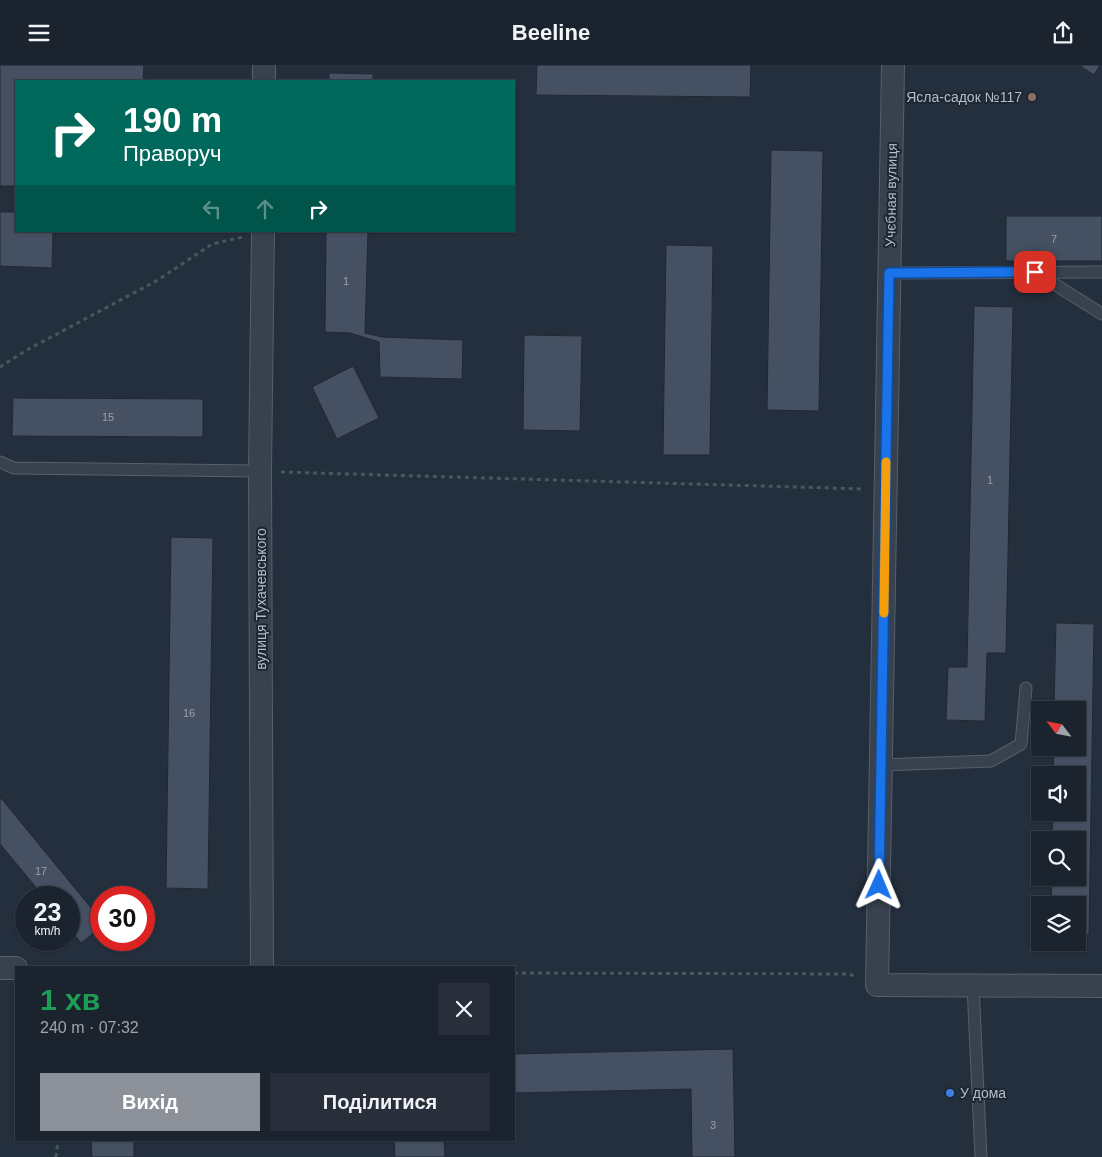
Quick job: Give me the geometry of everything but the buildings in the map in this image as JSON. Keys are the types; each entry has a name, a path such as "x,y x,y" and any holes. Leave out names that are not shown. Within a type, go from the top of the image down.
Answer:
{"street":[{"path":"264,65 264,80"},
{"name":"Учєбная вулиця","path":"877,985 893,65"},
{"name":"вулиця Тухачевського","path":"262,232 260,471 262,966"},
{"path":"0,968 15,968"},
{"path":"877,985 1102,985"}],"lane":[{"path":"1035,272 1102,314"},
{"path":"889,273 1102,272"},
{"path":"0,462 14,468 260,471"},
{"path":"881,765 992,761 1021,744 1026,688"},
{"path":"973,985 980,1157"}],"path":[{"path":"0,367 25,351 158,280 212,244 262,232"},
{"path":"260,471 886,489"},
{"path":"515,973 848,974 877,985"},
{"path":"56,1157 58,1141"}],"slow traffic":[{"path":"884,613 886,462"}],"place":[{"name":"Ясла-садок №117","path":"1032,97"},
{"name":"У дома","path":"950,1093"}],"route":[{"path":"879,885 889,273 1035,272"}]}
